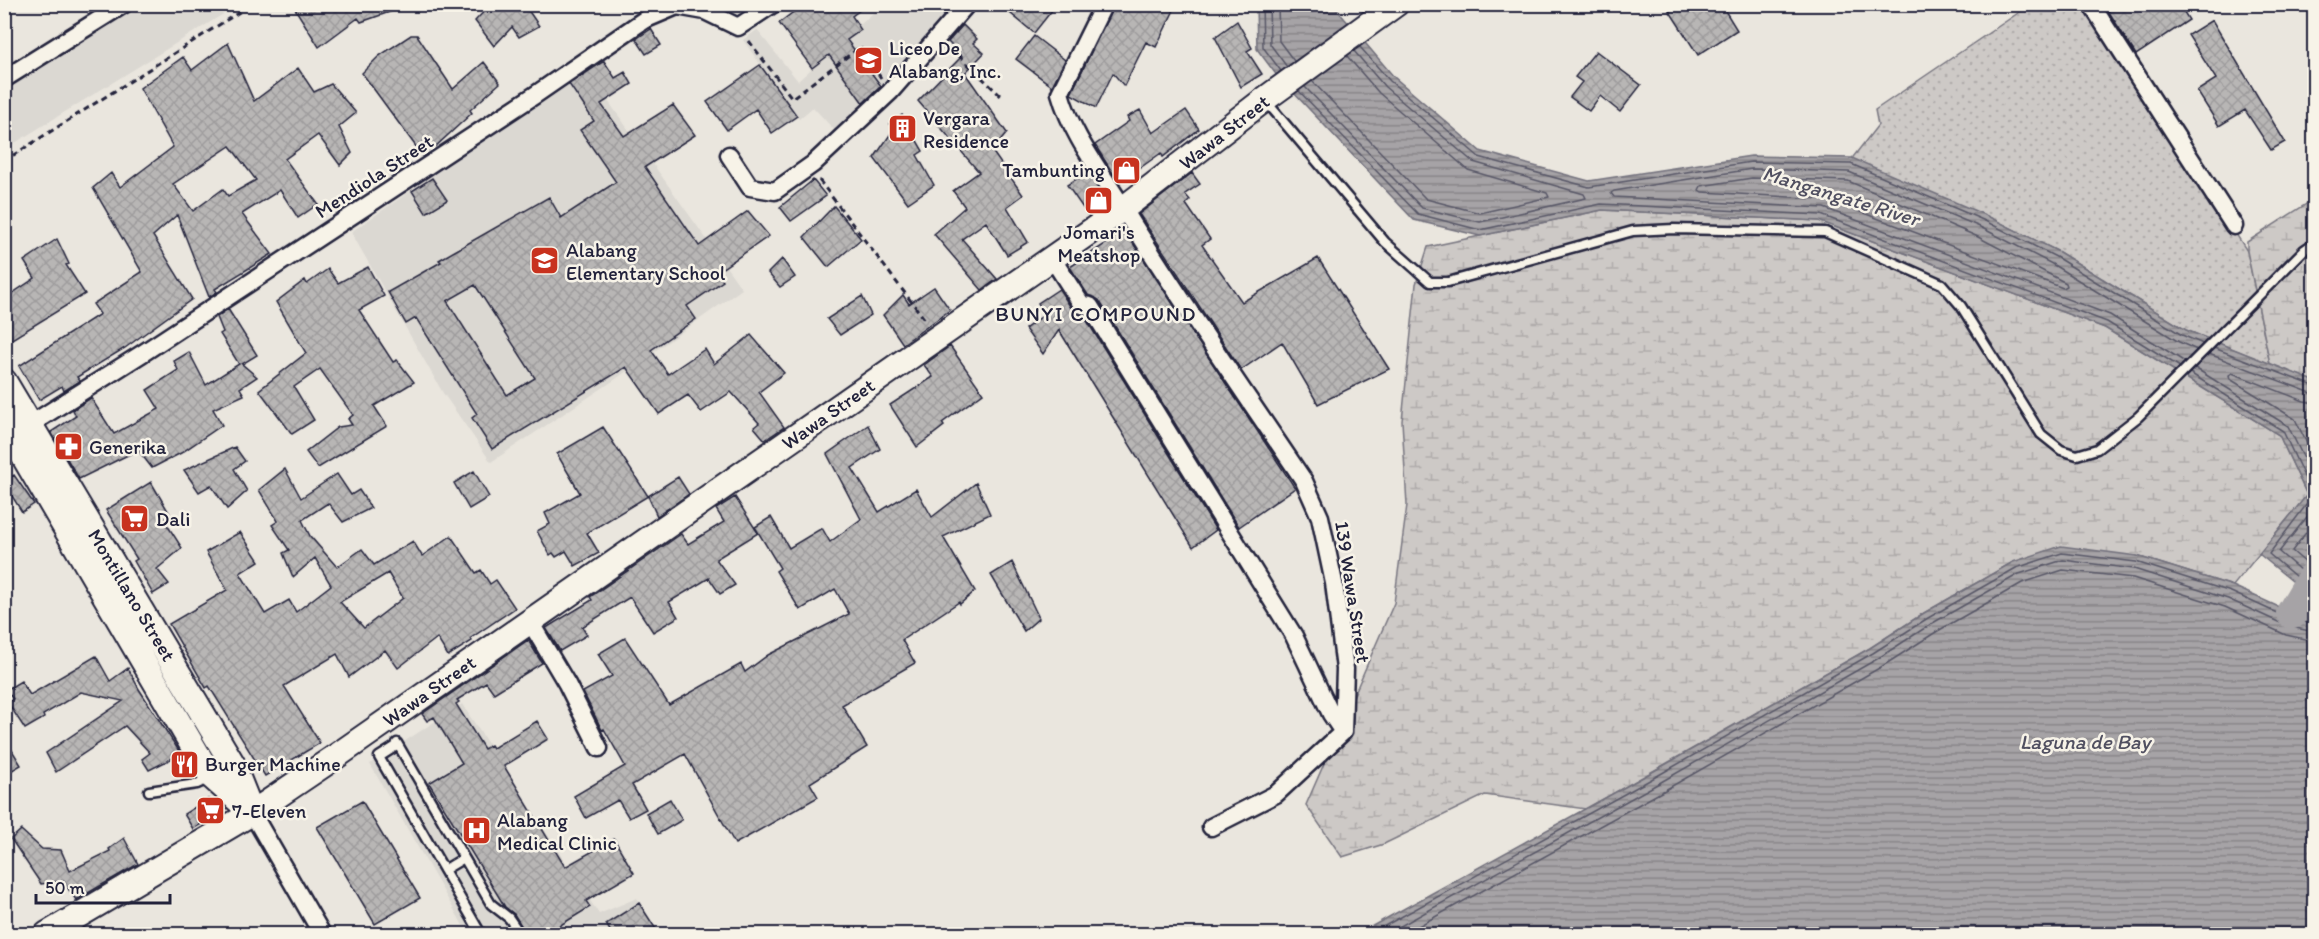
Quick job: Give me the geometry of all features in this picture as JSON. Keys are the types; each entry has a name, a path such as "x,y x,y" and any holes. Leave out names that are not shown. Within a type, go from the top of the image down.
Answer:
{"main road":[{"name":"Wawa Street","path":"47,934 252,813 1124,208 1271,95 1396,4"},
{"name":"Montillano Street","path":"4,381 13,431 222,770 252,813"}],"street":[{"path":"4,79 124,4"},
{"path":"738,27 773,4"},
{"path":"729,155 750,187 775,190 809,167 890,92 967,4"},
{"name":"139 Wawa Street","path":"1104,4 1060,93 1065,111 1082,145 1304,481 1320,517 1334,583 1345,669 1343,732"},
{"path":"2091,4 2234,226"},
{"name":"Mendiola Street","path":"13,431 143,353 525,102 644,20 677,6 705,11 738,27"},
{"path":"1052,258 1082,305 1089,306 1232,534 1294,636 1331,714 1343,732 1276,794 1211,827"},
{"path":"529,620 567,684 599,748"},
{"name":"Montillano Street","path":"252,813 322,934"}],"lane":[{"path":"1271,95 1385,242 1430,282 1448,282 1633,231 1674,229 1825,232 1942,284 1961,306 2041,434 2061,450 2077,454 2097,450 2138,417 2304,250 2314,243"},
{"path":"480,934 379,757 398,744 491,904 509,918 520,934"},
{"path":"149,791 197,784 222,770"},
{"path":"444,870 464,858"}],"path":[{"path":"4,161 252,4"},
{"path":"738,27 792,98 860,47 890,92"},
{"path":"939,36 1003,98"},
{"path":"809,167 938,338"}],"shaded area":[{"path":"102,5 238,5 5,149 4,69"},
{"name":"Liceo De Alabang, Inc.","path":"882,5 935,5 948,18 890,92 837,133 813,107 799,119 743,40 757,30 798,81"},
{"name":"Alabang Elementary School","path":"586,70 742,289 613,381 491,462 443,393 351,232"},
{"name":"Alabang Medical Clinic","path":"462,704 599,914 637,898 660,934 468,934 370,764"}],"green space":[{"path":"2030,5 2089,5 2247,251 2270,364 2186,330 2059,252 1985,215 1843,170 1878,125 1875,110"},
{"path":"2314,199 2314,381 2270,364 2247,242"},
{"path":"1602,210 1819,221 2105,328 2279,435 2307,495 2233,586 2137,556 2013,562 1924,613 1870,648 1586,809 1485,795 1384,844 1342,857 1306,805 1394,603 1407,505 1402,421 1416,284 1428,247"}],"water":[{"path":"1256,5 1333,5 1394,77 1480,151 1589,181 1751,156 1852,158 1985,215 2059,252 2186,330 2314,381 2314,599 2259,554 2307,495 2279,435 2105,328 1819,221 1602,210 1480,236 1414,220 1275,73 1257,49"},
{"name":"Laguna de Bay","path":"2061,546 2137,556 2233,586 2292,613 2314,618 2314,934 1358,934 1654,771 1870,648 1924,613 2013,562"}],"building":[{"path":"292,4 404,4 404,7 361,22 358,18 319,47"},
{"path":"491,4 524,4 539,26 519,37 512,27 494,46 475,21"},
{"path":"804,4 868,4 852,16 861,30 847,40 881,86 863,103 829,55 812,68 779,23"},
{"path":"999,4 1057,4 1034,33"},
{"path":"1114,4 1177,4 1156,47 1146,42 1124,86 1113,73 1096,108 1071,94"},
{"path":"1665,4 1721,4 1737,30 1698,55"},
{"path":"2104,4 2179,4 2189,20 2136,55"},
{"path":"2212,20 2285,142 2271,150 2245,110 2219,126 2197,91 2216,79 2188,35"},
{"path":"1237,21 1252,48 1247,51 1262,74 1241,87 1215,37"},
{"path":"963,25 977,39 973,43 984,53 965,73 1007,133 992,151 1023,195 1007,207 1028,242 1007,255 986,222 962,239 997,279 982,290 934,234 965,207 953,191 979,172 918,101 962,56 948,42"},
{"path":"651,29 661,45 646,54 636,39"},
{"path":"411,35 417,35 453,89 484,62 500,83 470,110 472,113 436,146 420,152 362,73 379,56"},
{"path":"1034,36 1065,60 1052,86 1016,59"},
{"path":"228,43 254,101 298,68 314,92 331,84 356,113 339,127 352,153 340,165 318,135 285,159 318,204 298,218 280,190 242,214 272,254 215,289 217,292 209,297 177,215 153,236 192,299 125,348 77,377 80,381 64,391 62,386 39,400 19,366 100,314 93,304 142,272 93,188 111,173 120,187 173,147 140,88 183,57 192,70","holes":["230,146 256,180 228,196 223,189 193,211 173,184"]},
{"path":"1596,51 1641,85 1620,112 1600,96 1589,111 1570,97 1582,82 1575,77"},
{"name":"Alabang Elementary School","path":"604,61 615,78 625,72 632,84 601,104 624,136 673,105 695,135 645,167 699,246 748,211 769,236 717,272 723,281 687,306 696,319 651,350 668,374 705,349 714,364 751,335 784,373 759,392 784,427 765,440 754,427 759,423 731,392 701,412 688,395 659,414 626,367 492,449 472,418 477,414 416,318 406,324 388,292 549,197 561,218 616,182 580,130 594,121 569,84","holes":["475,285 535,378 507,395 447,301"]},
{"path":"760,65 797,116 772,133 756,109 727,130 707,102"},
{"path":"1140,110 1153,133 1186,110 1199,129 1163,157 1161,153 1119,183 1095,145 1129,121 1127,117"},
{"path":"902,115 923,151 917,155 934,185 908,203 874,158 894,129 890,124"},
{"path":"1087,172 1106,200 1087,214 1067,185"},
{"path":"1192,173 1200,184 1185,194 1190,200 1186,204 1210,239 1202,245 1242,302 1318,258 1389,369 1318,404 1282,342 1241,370 1139,214"},
{"path":"432,178 447,200 426,213 412,191"},
{"path":"813,180 826,196 791,221 780,207"},
{"path":"834,206 861,239 828,267 804,237"},
{"path":"1125,231 1295,488 1239,527 1099,300 1088,295 1070,267"},
{"path":"57,239 69,264 66,265 85,294 4,344 4,299 35,278 24,261"},
{"path":"782,259 795,277 780,287 768,273"},
{"path":"368,267 384,296 359,310 393,362 397,360 414,382 374,406 387,426 318,468 306,452 338,427 352,425 348,419 353,415 320,369 294,387 314,420 292,434 259,390 306,353 276,302 305,280 307,284 328,269 338,283"},
{"path":"934,287 950,310 903,344 883,315 903,295 909,304"},
{"path":"1059,289 1073,311 1084,316 1216,530 1193,547 1059,330 1043,354 1025,329 1045,314 1038,303"},
{"path":"862,296 871,315 840,335 827,319"},
{"path":"228,309 257,355 242,364 257,377 240,388 244,395 213,409 222,425 181,453 152,468 138,450 79,479 51,432 76,416 73,410 91,398 114,434 159,409 147,390 178,370 174,361 189,352 206,385 239,364 220,334 223,332 217,317"},
{"path":"950,346 983,393 942,423 944,426 917,447 890,405 933,377 924,365"},
{"path":"868,425 880,449 852,468 879,512 916,489 932,517 976,483 990,514 943,537 975,591 960,604 959,602 902,640 915,663 842,705 867,747 810,783 818,797 735,844 685,754 632,785 646,809 629,818 618,800 586,818 574,796 625,766 604,729 602,730 583,692 612,676 598,654 625,638 669,705 741,664 745,672 768,655 849,614 835,589 800,610 776,571 780,568 755,527 771,517 789,548 822,528 830,542 861,519 827,454"},
{"path":"603,427 648,496 587,533 599,553 575,566 566,551 556,557 553,553 550,555 537,531 550,524 545,513 580,493 557,454"},
{"path":"235,447 245,461 234,469 247,491 227,509 211,485 199,492 184,470"},
{"path":"285,469 301,498 337,474 351,495 359,490 371,508 343,522 328,503 302,520 310,536 337,567 362,549 374,565 413,541 422,556 451,536 476,573 481,570 490,584 496,580 515,608 448,656 437,638 398,668 385,650 349,677 337,654 284,686 320,743 265,776 209,686 206,688 169,624 227,590 206,552 240,532 259,561 240,573 265,614 289,600 296,612 331,585 315,558 293,577 283,553 289,550 272,525 278,521 259,490","holes":["388,573 403,598 364,628 340,602"]},
{"path":"474,471 489,497 469,509 454,483"},
{"path":"14,475 34,504 22,512 12,496 4,501 4,481"},
{"path":"678,477 689,494 657,516 648,496"},
{"path":"151,482 171,516 164,520 182,548 157,569 169,584 153,594 134,561 137,559 106,510"},
{"path":"735,497 758,533 716,559 735,585 720,594 709,578 669,602 678,617 653,632 630,597 582,627 587,635 560,651 546,628 592,600 590,597 681,534 688,544 724,522 716,509"},
{"path":"1012,562 1039,618 1024,631 991,575"},
{"path":"528,640 542,663 494,693 486,682 457,700 459,702 456,704 484,749 491,745 493,748 537,721 548,739 504,766 565,867 614,839 634,873 586,901 590,907 546,934 526,934 514,914 505,907 429,783 462,763 434,717 427,721 422,714"},
{"path":"96,656 110,681 128,668 181,754 149,770 142,759 150,753 125,726 56,772 46,753 123,701 81,692 25,729 8,703 13,699 6,690 21,681 30,695"},
{"path":"4,737 21,765 4,775"},
{"path":"208,799 218,814 193,829 184,814"},
{"path":"670,799 682,820 658,834 646,813"},
{"path":"362,801 420,898 375,924 317,827"},
{"path":"21,830 42,849 61,850 70,871 110,851 109,849 124,838 138,864 76,900 63,881 41,884 11,839"},
{"path":"639,903 659,934 612,934 606,924"}],"waterway":[{"name":"Mangangate River","path":"2292,613 2314,576"}],"place":[{"name":"Liceo De Alabang, Inc.","path":"868,60"},
{"name":"Vergara Residence","path":"902,129"},
{"name":"Tambunting","path":"1126,170"},
{"name":"Jomari's Meatshop","path":"1099,201"},
{"name":"Alabang Elementary School","path":"545,261"},
{"name":"Generika","path":"68,447"},
{"name":"Dali","path":"135,519"},
{"name":"Burger Machine","path":"184,764"},
{"name":"7-Eleven","path":"211,811"},
{"name":"Alabang Medical Clinic","path":"476,831"}],"district":[{"name":"BUNYI COMPOUND","path":"1096,314"}]}
